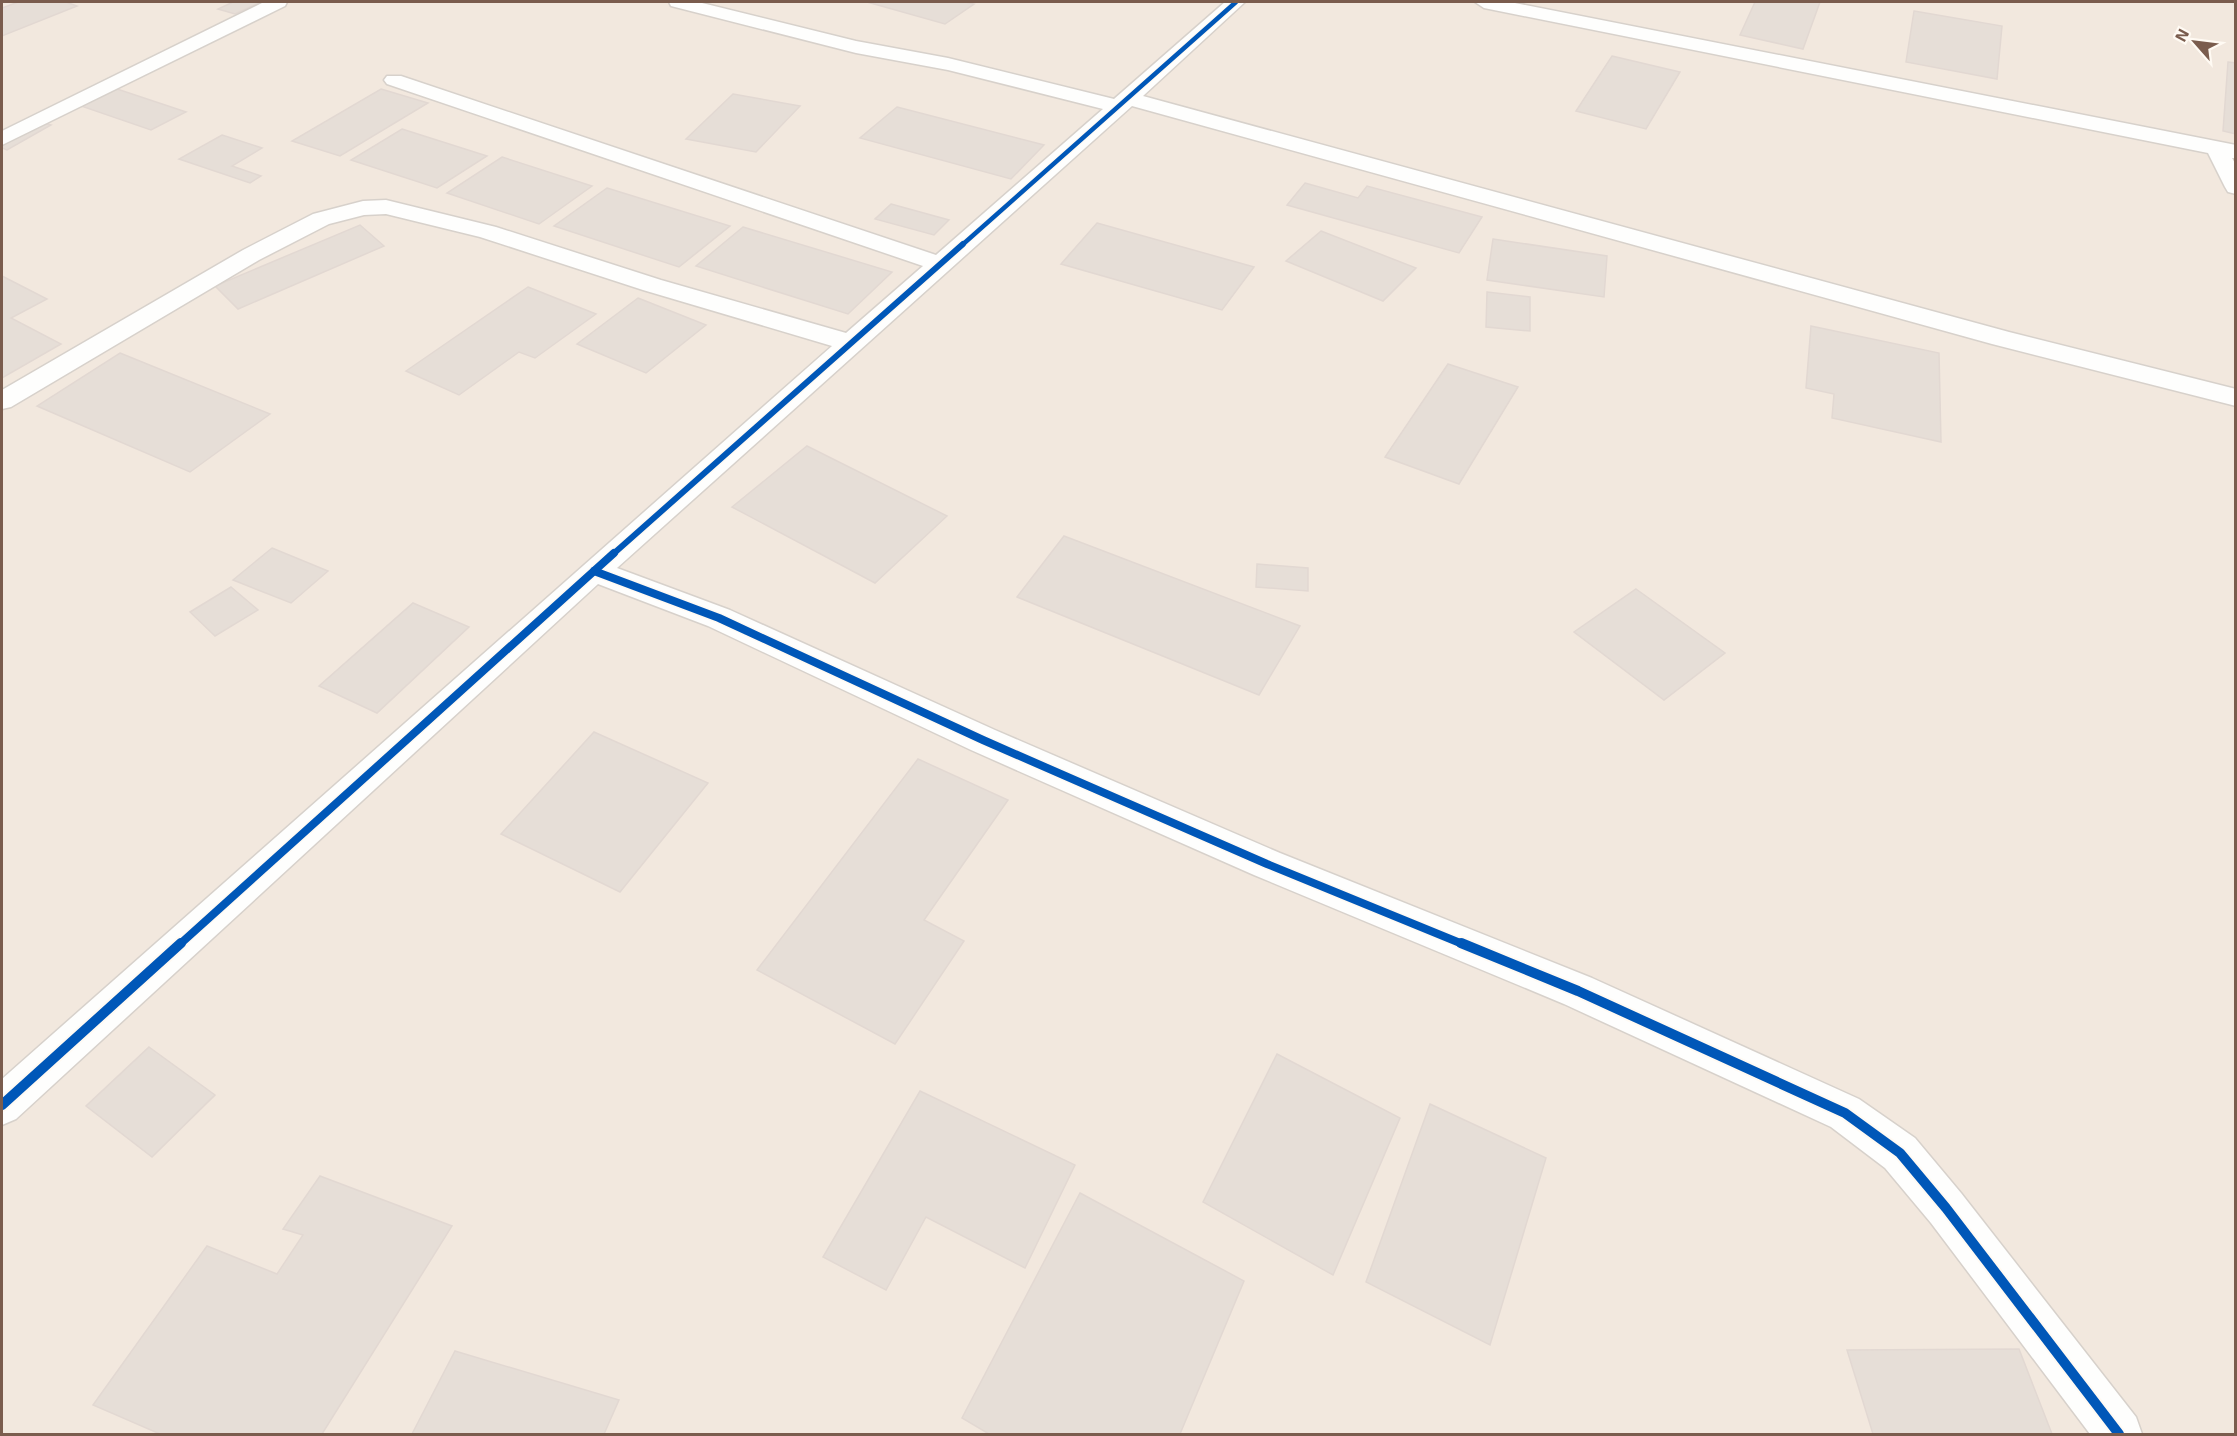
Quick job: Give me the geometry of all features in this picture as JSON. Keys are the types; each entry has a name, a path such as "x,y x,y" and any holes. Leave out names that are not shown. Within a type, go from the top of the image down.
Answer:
{"street":[{"path":"2,139 278,2"},
{"path":"678,2 856,47 948,64 1123,102 2001,338 2235,398"},
{"path":"2,1105 594,571 1236,2"},
{"path":"1484,2 2226,150 2235,187"},
{"path":"394,80 939,264"},
{"path":"2,401 251,255 321,219 363,208 386,207 488,232 652,285 851,343"},
{"path":"594,571 719,618 982,740 1267,864 1578,991 1845,1113 1900,1154 1946,1208 2119,1434"}],"shaded area":[{"path":"2,2 2235,2 2235,1434 2,1434"}],"building":[{"path":"18,2 66,2 77,6 2,36 2,8"},
{"path":"233,2 261,2 235,14 218,9"},
{"path":"867,2 965,2 974,4 945,24"},
{"path":"1755,2 1820,2 1803,49 1740,35"},
{"path":"1914,11 2002,26 1997,79 1906,62"},
{"path":"1612,56 1680,72 1646,129 1576,111"},
{"path":"2228,62 2236,63 2236,134 2223,131"},
{"path":"117,89 186,112 151,130 81,106"},
{"path":"381,89 428,103 340,156 292,141"},
{"path":"733,94 800,106 756,152 686,139"},
{"path":"897,107 1044,145 1011,179 860,138"},
{"path":"30,119 51,125 7,150 2,148 2,135"},
{"path":"402,129 487,156 437,188 351,160"},
{"path":"222,135 262,148 232,166 261,176 250,183 179,159"},
{"path":"502,157 592,186 539,224 447,193"},
{"path":"1305,183 1358,198 1367,186 1482,217 1459,253 1287,205"},
{"path":"607,188 730,226 679,267 554,226"},
{"path":"891,204 949,220 934,235 875,219"},
{"path":"1097,223 1254,267 1222,310 1061,264"},
{"path":"360,225 384,246 238,309 215,286"},
{"path":"743,227 892,272 848,314 696,266"},
{"path":"1321,231 1416,268 1383,301 1286,261"},
{"path":"1493,239 1607,256 1604,297 1487,280"},
{"path":"2,276 47,299 11,318 61,344 2,378"},
{"path":"528,287 596,314 535,358 519,352 459,395 406,371"},
{"path":"1487,292 1530,297 1530,331 1486,327"},
{"path":"638,298 706,325 646,373 577,344"},
{"path":"1811,326 1939,353 1941,442 1832,418 1834,394 1806,388"},
{"path":"120,353 270,414 190,472 37,406"},
{"path":"1448,364 1518,387 1459,484 1385,457"},
{"path":"807,446 947,516 875,583 732,507"},
{"path":"1064,536 1300,626 1259,695 1017,597"},
{"path":"272,548 328,571 291,603 233,580"},
{"path":"1257,564 1308,568 1308,591 1256,587"},
{"path":"231,587 258,610 215,636 190,612"},
{"path":"1636,589 1725,653 1664,700 1574,632"},
{"path":"413,603 469,627 377,713 319,686"},
{"path":"594,732 708,783 620,892 501,834"},
{"path":"918,759 1008,800 924,920 964,941 895,1044 757,970"},
{"path":"149,1047 215,1095 152,1157 86,1106"},
{"path":"1277,1054 1400,1118 1333,1275 1203,1202"},
{"path":"920,1091 1075,1165 1025,1268 926,1217 886,1290 823,1257"},
{"path":"1430,1104 1546,1158 1490,1345 1366,1282"},
{"path":"320,1176 452,1226 322,1434 160,1434 93,1405 207,1246 277,1274 303,1235 283,1229"},
{"path":"1080,1193 1244,1281 1180,1434 989,1434 962,1418"},
{"path":"2019,1349 2052,1434 1873,1434 1847,1350"},
{"path":"455,1351 619,1400 604,1434 412,1434"}],"cycle path":[{"path":"2,1105 594,571 1236,2"},
{"path":"594,571 719,618 983,740 1267,864 1578,991 1845,1113 1900,1153 1946,1208 2119,1434"}]}
